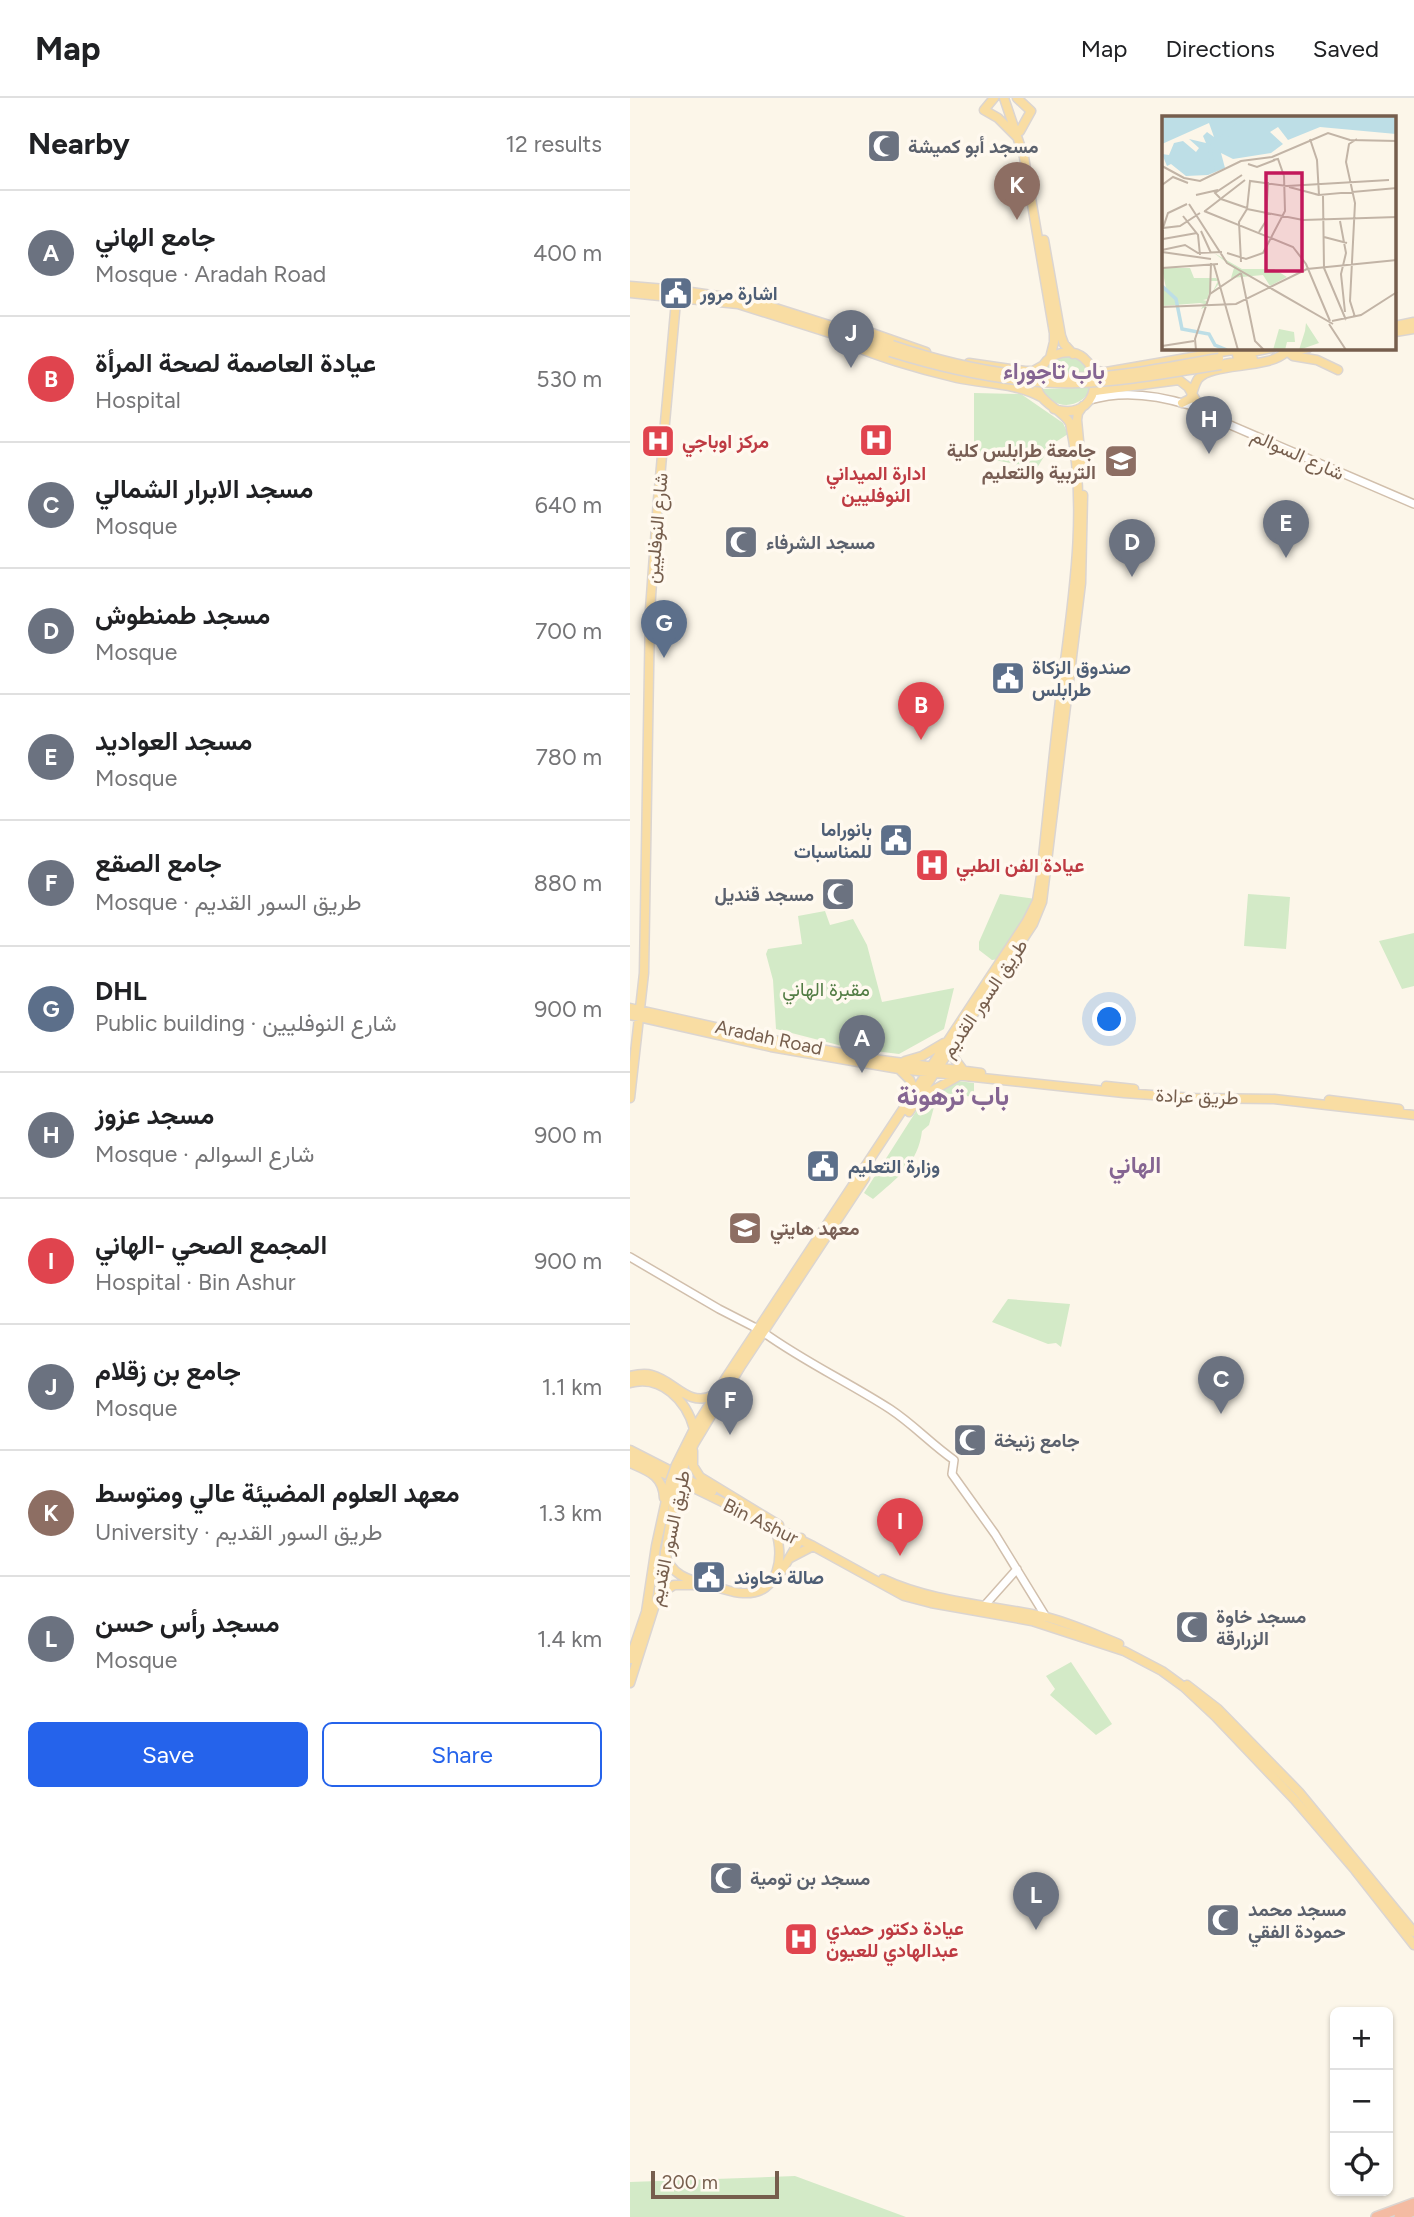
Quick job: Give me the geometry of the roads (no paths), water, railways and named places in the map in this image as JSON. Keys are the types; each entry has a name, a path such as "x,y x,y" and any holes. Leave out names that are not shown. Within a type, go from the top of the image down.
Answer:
{"highway":[{"path":"1376,2217 1414,2203"},
{"path":"1399,2217 1414,2211"}],"main road":[{"path":"994,98 984,110 1019,135"},
{"path":"1007,98 1030,162 1060,336 1073,354"},
{"path":"1017,98 1031,111 1019,135 1054,333 1050,358"},
{"path":"630,286 738,304 832,329 957,371 1018,381 1107,382 1298,350"},
{"path":"630,293 677,293"},
{"name":"شارع النوفليين","path":"630,1098 645,973 650,610 677,293"},
{"path":"1396,326 1414,322"},
{"path":"832,329 852,326 969,363 1025,372 1033,371 1050,358 1065,353 1083,358 1096,371 1106,372 1232,350"},
{"path":"832,329 850,345 957,378 1026,390 1041,397 1055,409 1069,411 1086,403 1095,391 1096,382 1091,366"},
{"path":"1396,332 1414,329"},
{"path":"1220,361 1264,350"},
{"path":"1287,352 1293,356 1317,360 1338,370"},
{"path":"1182,403 1188,401 1197,380 1207,373 1275,359 1287,352"},
{"path":"1041,397 1038,376 1042,366"},
{"path":"1095,391 1174,379 1183,381 1203,412"},
{"name":"شارع السوالم","path":"1086,403 1120,393 1182,403 1414,504"},
{"name":"طريق السور القديم","path":"679,1467 761,1330 933,1070 1027,921 1038,896 1082,558 1083,493 1077,420 1086,403"},
{"name":"طريق السور القديم","path":"1055,409 1070,423 1077,467 1075,610"},
{"path":"630,1009 641,1015"},
{"path":"630,1014 641,1015"},
{"name":"Aradah Road","path":"641,1015 675,1017 899,1066 980,1075"},
{"path":"950,1043 960,1073 916,1096 911,1080 899,1066 950,1043"},
{"name":"طريق عرادة","path":"980,1075 1158,1091 1276,1094 1414,1113"},
{"path":"630,1256 719,1309 761,1330 786,1348 893,1411 954,1460 952,1474 995,1534 1046,1617"},
{"name":"طريق السور القديم","path":"630,1659 646,1612 664,1507 694,1429 761,1330"},
{"path":"630,1376 651,1374 689,1397 698,1399 708,1398 716,1393"},
{"path":"630,1383 641,1380 652,1382 673,1394 689,1412 694,1429"},
{"path":"697,1438 692,1462 701,1477 779,1527"},
{"path":"630,1450 779,1527"},
{"name":"Bin Ashur","path":"630,1457 779,1527 892,1586"},
{"path":"630,1463 659,1479 663,1489 664,1507"},
{"name":"طريق السور القديم","path":"630,1683 658,1595 673,1483"},
{"path":"664,1549 671,1567 684,1578 740,1593 752,1593 768,1584 776,1575 779,1567 779,1527"},
{"path":"658,1595 674,1585 683,1584 745,1599 763,1594 772,1586 800,1538 892,1586 904,1596 1032,1621 1124,1651 1162,1671 1184,1687 1299,1792 1368,1880 1414,1945"},
{"path":"787,1559 813,1546"},
{"path":"985,1605 1017,1569"},
{"path":"892,1586 1046,1617 1121,1646 1181,1680 1217,1709 1244,1740"},
{"path":"1368,1880 1414,1932"}],"place":[{"name":"مسجد أبو كميشة","path":"884,146"},
{"name":"معهد العلوم المضيئة عالي ومتوسط","path":"1017,220"},
{"name":"اشارة مرور","path":"676,293"},
{"name":"جامع بن زقلام","path":"851,368"},
{"name":"ادارة الميداني النوفليين","path":"876,440"},
{"name":"مركز اوباجي","path":"658,441"},
{"name":"مسجد عزوز","path":"1209,454"},
{"name":"جامعة طرابلس كلية التربية والتعليم","path":"1121,461"},
{"name":"مسجد الشرفاء","path":"741,542"},
{"name":"مسجد العواديد","path":"1286,558"},
{"name":"مسجد طمنطوش","path":"1132,577"},
{"name":"DHL","path":"664,658"},
{"name":"صندوق الزكاة طرابلس","path":"1008,678"},
{"name":"عيادة العاصمة لصحة المرأة","path":"921,740"},
{"name":"بانوراما للمناسبات","path":"896,840"},
{"name":"عيادة الفن الطبي","path":"932,865"},
{"name":"مسجد قنديل","path":"838,894"},
{"name":"جامع الهاني","path":"862,1073"},
{"name":"وزارة التعليم","path":"823,1166"},
{"name":"معهد هايتي","path":"745,1228"},
{"name":"مسجد الابرار الشمالي","path":"1221,1414"},
{"name":"جامع الصقع","path":"730,1435"},
{"name":"جامع زنيخة","path":"970,1440"},
{"name":"المجمع الصحي -الهاني","path":"900,1556"},
{"name":"صالة نحاوند","path":"709,1577"},
{"name":"مسجد خاوة الزرارقة","path":"1192,1627"},
{"name":"مسجد بن تومية","path":"726,1878"},
{"name":"مسجد محمد حمودة الفقي","path":"1223,1920"},
{"name":"مسجد رأس حسن","path":"1036,1930"},
{"name":"عيادة دكتور حمدي عبدالهادي للعيون","path":"801,1939"}],"district":[{"name":"باب تاجوراء","path":"1054,371"},
{"name":"باب ترهونة","path":"953,1096"},
{"name":"الهاني","path":"1135,1165"}],"park label":[{"name":"مقبرة الهاني","path":"826,989"}]}
